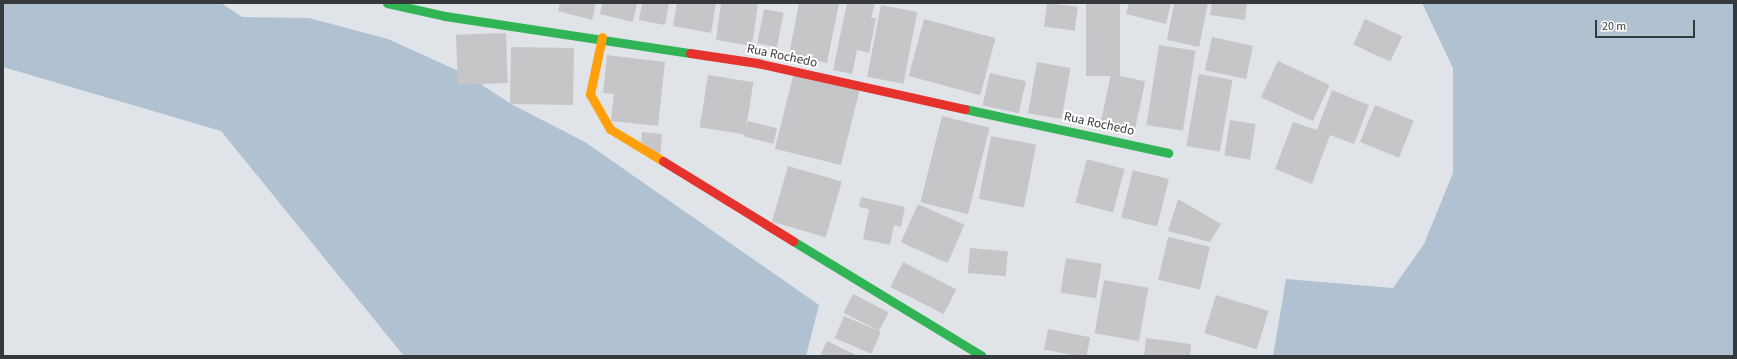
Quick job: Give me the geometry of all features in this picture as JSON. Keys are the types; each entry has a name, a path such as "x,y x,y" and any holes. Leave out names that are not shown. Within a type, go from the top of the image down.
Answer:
{"street":[{"name":"Rua Rochedo","path":"387,3 446,16 602,37 757,63 1168,153"},
{"path":"602,37 590,94 610,129 982,356"}],"shaded area":[{"path":"3,3 221,3 242,17 309,18 388,39 465,74 511,104 585,142 819,305 806,356 404,356 221,131 3,67"},
{"path":"1422,3 1734,3 1734,356 1273,356 1286,279 1393,288 1424,244 1453,173 1453,68"}],"building":[{"path":"560,3 596,3 592,20 558,11"},
{"path":"602,3 637,3 633,22 600,14"},
{"path":"642,3 669,3 665,25 639,20"},
{"path":"677,3 716,3 711,33 673,26"},
{"path":"721,3 758,3 752,46 716,40"},
{"path":"799,3 839,3 827,63 789,55"},
{"path":"847,3 875,3 871,18 876,18 869,53 857,50 852,74 833,70"},
{"path":"1047,3 1078,7 1075,31 1044,27"},
{"path":"1086,3 1120,3 1120,76 1086,76"},
{"path":"1129,3 1171,3 1166,24 1126,14"},
{"path":"1174,3 1208,3 1199,47 1167,40"},
{"path":"1212,3 1247,3 1245,20 1210,15"},
{"path":"881,5 917,12 903,84 867,77"},
{"path":"764,9 784,13 777,47 757,43"},
{"path":"924,19 995,38 980,95 909,76"},
{"path":"1365,19 1402,36 1390,62 1353,44"},
{"path":"506,33 508,83 458,85 456,35"},
{"path":"1212,37 1253,46 1246,79 1205,70"},
{"path":"1159,45 1196,51 1183,131 1146,125"},
{"path":"511,47 574,48 573,105 510,104"},
{"path":"607,55 665,62 658,126 611,121 614,94 603,93"},
{"path":"1278,61 1330,85 1313,121 1261,97"},
{"path":"1037,62 1070,68 1061,119 1028,113"},
{"path":"794,72 860,88 841,165 775,149"},
{"path":"990,73 1026,81 1019,113 983,105"},
{"path":"1111,74 1145,81 1135,128 1101,121"},
{"path":"1199,74 1232,80 1220,152 1186,146"},
{"path":"708,75 753,82 745,135 700,127"},
{"path":"1332,90 1369,105 1354,144 1330,135 1312,184 1275,169 1293,122 1317,130"},
{"path":"1375,105 1414,121 1399,158 1360,142"},
{"path":"942,116 990,128 968,214 920,202"},
{"path":"1230,120 1256,124 1250,160 1224,156"},
{"path":"748,121 777,128 773,144 744,137"},
{"path":"642,132 662,134 660,157 641,142"},
{"path":"991,136 1036,145 1024,208 979,199"},
{"path":"1087,159 1125,169 1113,213 1075,202"},
{"path":"788,166 842,181 826,237 772,222"},
{"path":"1133,170 1169,179 1157,226 1121,218"},
{"path":"861,197 905,207 901,227 894,225 890,245 863,239 869,209 859,207"},
{"path":"1178,199 1221,224 1210,242 1168,231"},
{"path":"918,204 965,225 948,263 901,242"},
{"path":"1168,237 1210,247 1200,290 1158,280"},
{"path":"970,248 1008,251 1006,276 968,273"},
{"path":"1066,258 1102,264 1096,298 1061,293"},
{"path":"903,262 956,289 944,314 890,287"},
{"path":"1104,280 1148,288 1139,341 1095,333"},
{"path":"853,294 889,312 879,331 843,313"},
{"path":"1216,295 1269,311 1257,349 1204,333"},
{"path":"844,316 881,332 871,354 835,338"},
{"path":"1048,329 1090,337 1087,356 1077,356 1044,350"},
{"path":"1146,338 1191,344 1190,356 1144,356"},
{"path":"827,341 858,356 820,356"}],"traffic: fast":[{"path":"387,3 445,16 690,53"},
{"path":"965,109 1168,153"},
{"path":"793,241 982,356"}],"traffic: slow":[{"path":"602,37 590,94 610,129 663,161"}],"traffic: jam":[{"path":"690,53 757,63 965,109"},
{"path":"663,161 793,241"}]}
